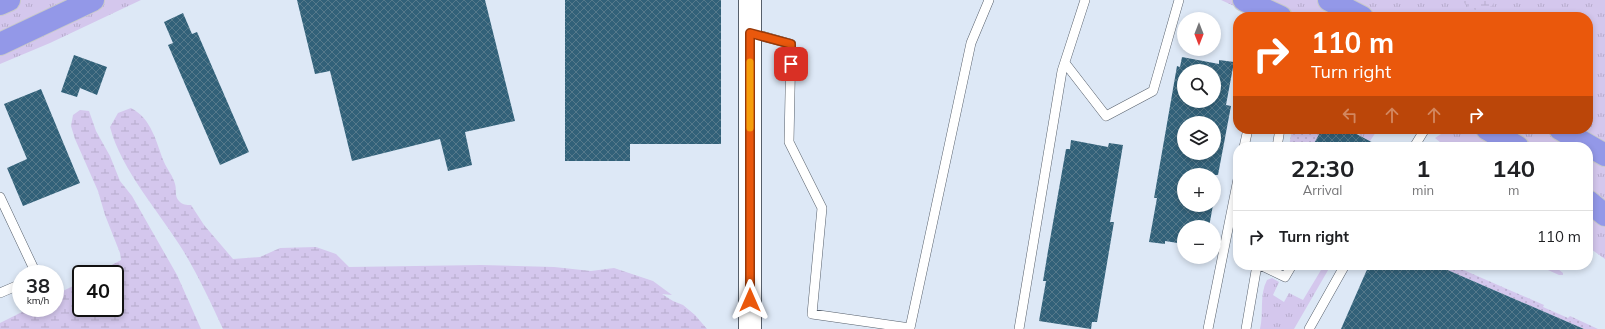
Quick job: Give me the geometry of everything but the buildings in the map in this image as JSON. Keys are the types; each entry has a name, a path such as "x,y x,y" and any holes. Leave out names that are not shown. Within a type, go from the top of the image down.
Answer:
{"highway":[{"path":"0,4 9,0"},
{"path":"0,44 93,0"},
{"path":"1244,0 1270,12"},
{"path":"1329,0 1352,12"},
{"path":"1496,134 1510,142"},
{"path":"1569,134 1582,142"},
{"path":"1593,148 1605,155"},
{"path":"1593,193 1605,200"},
{"path":"1593,205 1605,215"}],"street":[{"path":"750,0 750,329"}],"lane":[{"path":"750,33 791,44 789,142 822,208 812,314 910,328 972,43 989,0"},
{"path":"1019,329 1062,71 1085,0"},
{"path":"1065,63 1106,116 1153,91 1179,0"},
{"path":"0,197 32,265"},
{"path":"1208,329 1233,204"},
{"path":"1246,329 1256,270"},
{"path":"1270,270 1285,277 1289,270"},
{"path":"1309,329 1342,270"},
{"path":"0,293 12,288"}],"green space":[{"path":"0,0 141,0 50,43 0,64"},
{"path":"1221,0 1605,0 1605,259 1593,251 1593,142 1440,142 1435,138 1441,134 1593,134 1593,12 1247,12"},
{"path":"1462,0 1496,0 1488,8 1480,11 1470,7"},
{"path":"131,108 144,118 149,125 156,139 164,162 176,186 177,199 183,204 191,205 204,225 233,259 260,257 280,248 316,247 336,254 349,267 481,265 554,267 591,271 614,268 653,281 672,295 662,294 683,305 695,315 707,329 223,329 205,290 189,261 175,237 142,191 115,143 110,127 118,113"},
{"path":"80,110 89,111 96,131 110,156 120,181 132,196 177,275 201,329 0,329 0,323 12,317 64,317 64,290 72,286 72,317 124,317 124,265 112,265 121,260 120,253 105,215 98,191 75,139 71,126 73,115"},
{"path":"1291,134 1319,134 1315,142 1290,142"},
{"path":"1360,134 1375,134 1370,141"},
{"path":"1321,270 1328,270 1294,329 1260,329 1262,317 1262,298 1267,280 1272,278 1279,282 1273,295 1284,302 1289,293 1303,300"},
{"path":"1448,270 1464,270 1544,305 1543,307 1568,318 1570,316 1598,329 1584,329"},
{"path":"1548,270 1559,270 1563,275 1559,275"}],"slow traffic":[{"path":"750,62 750,128"}],"route":[{"path":"750,300 750,33 791,44 791,64"}]}
